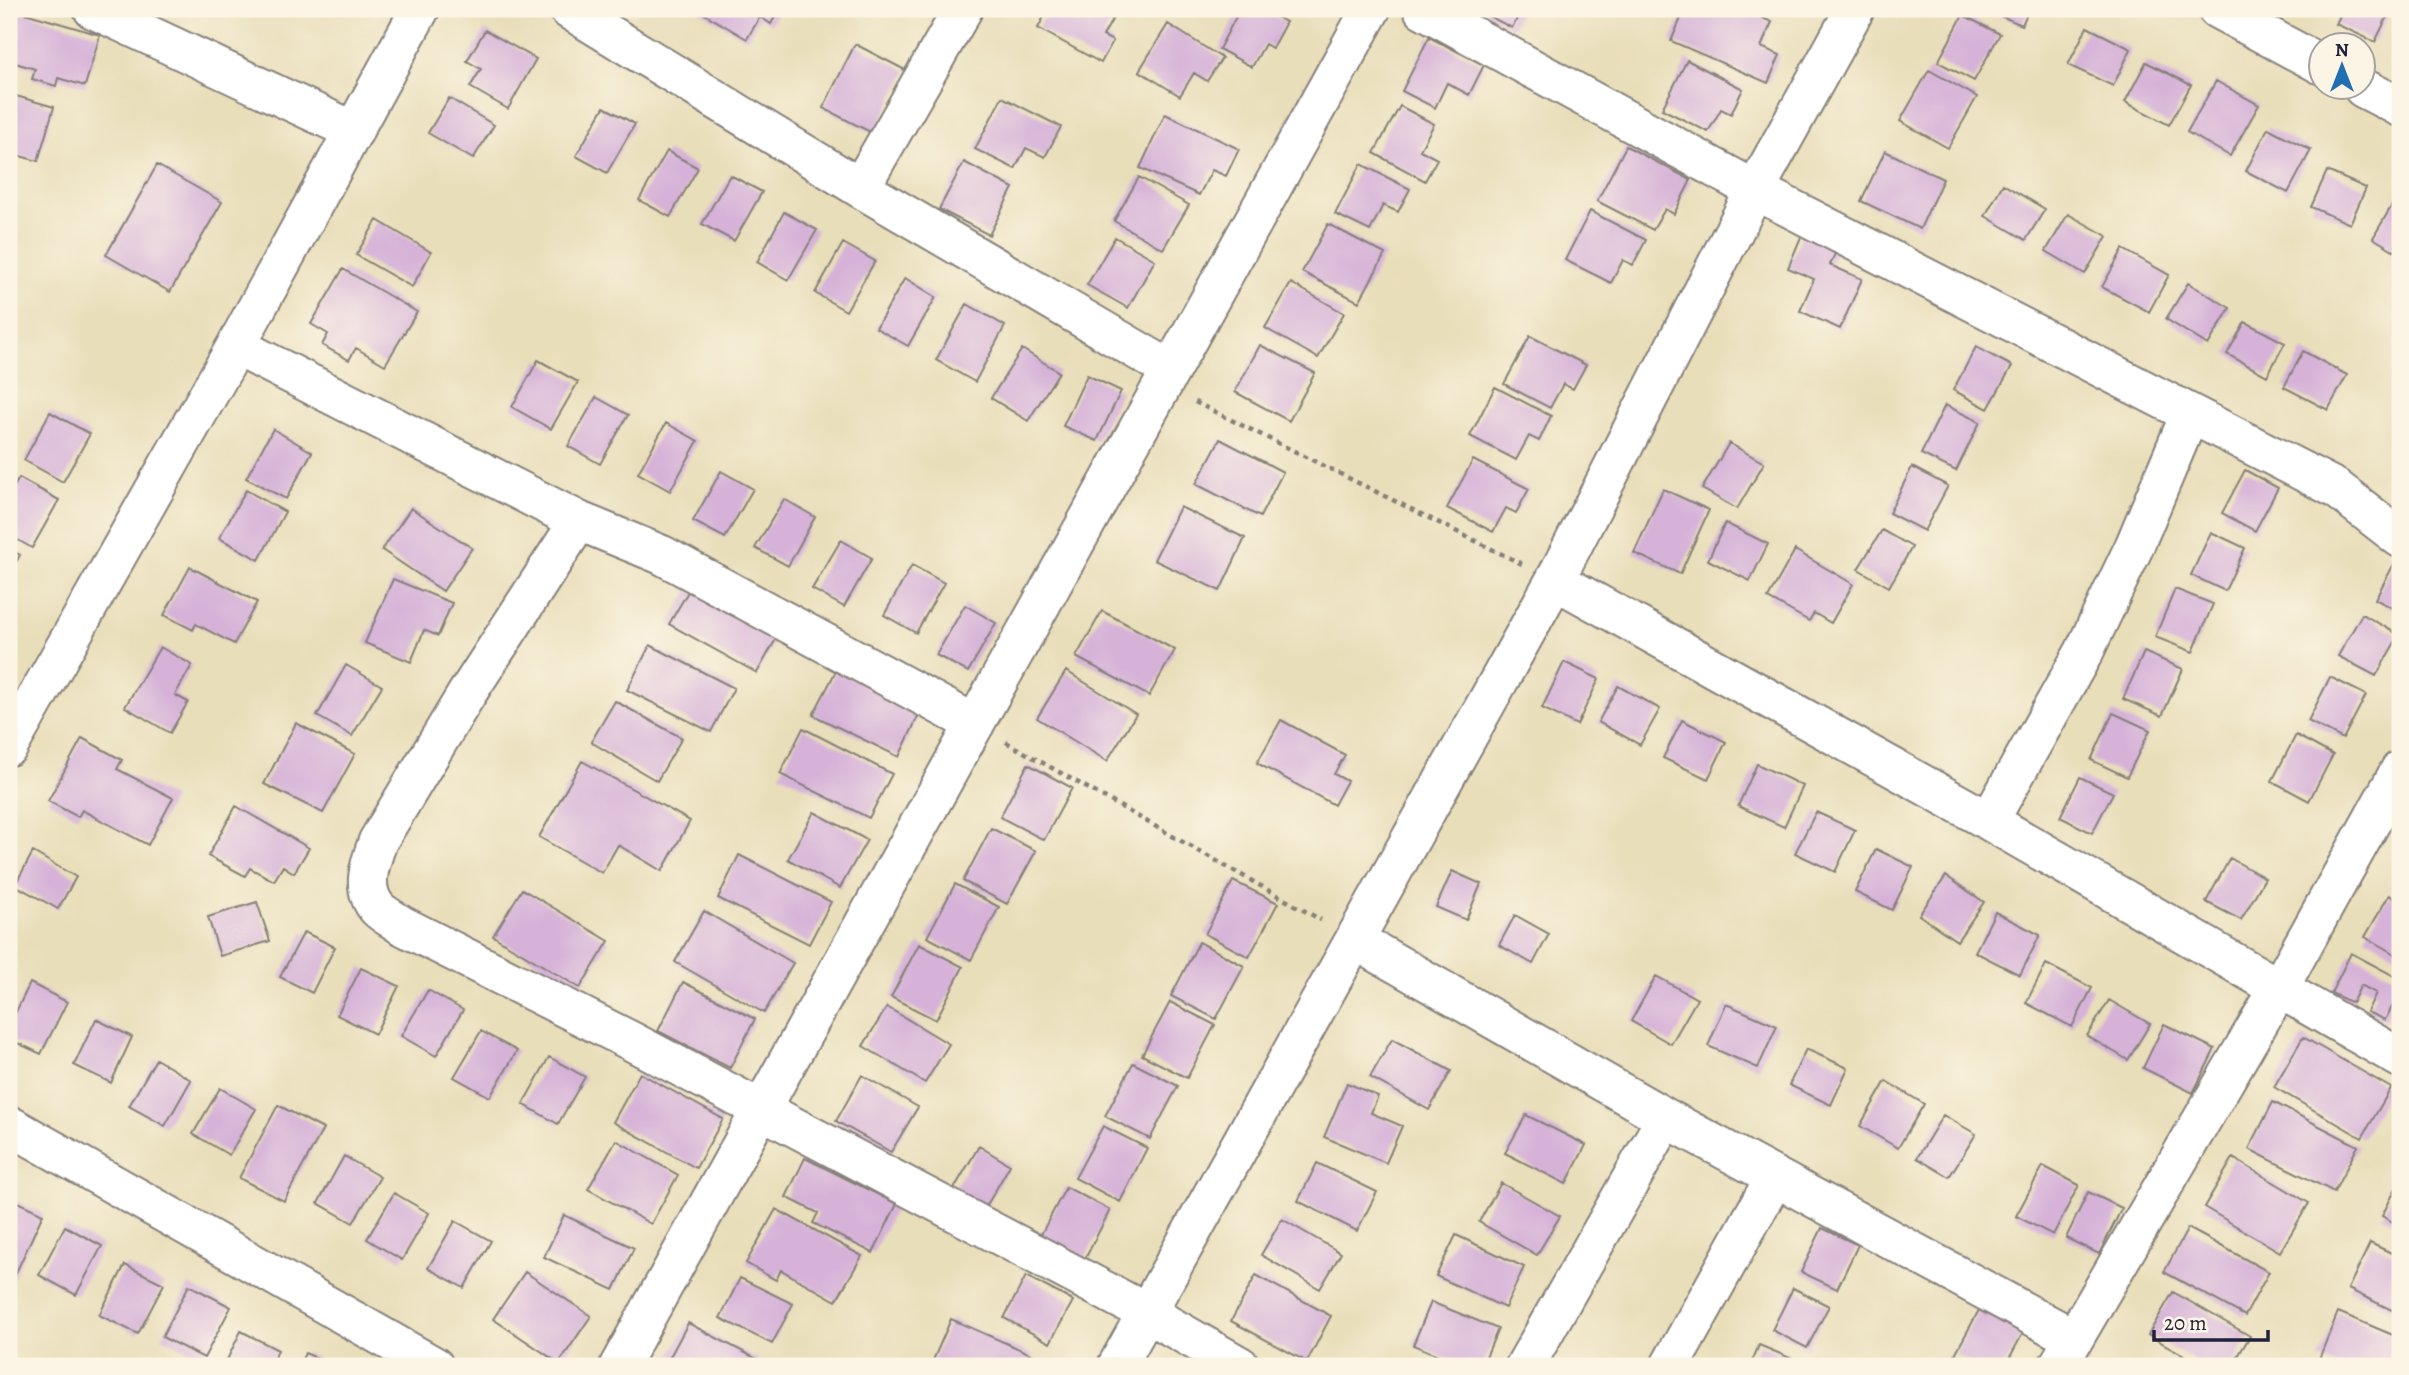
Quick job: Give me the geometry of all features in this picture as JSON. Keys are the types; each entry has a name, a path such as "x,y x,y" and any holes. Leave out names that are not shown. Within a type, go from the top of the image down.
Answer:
{"street":[{"path":"93,9 354,131"},
{"path":"9,746 21,696 236,346 420,9"},
{"path":"568,9 1167,378"},
{"path":"860,188 963,9"},
{"path":"619,1366 1371,9"},
{"path":"1423,9 1755,190 2337,489 2400,538"},
{"path":"1117,1366 1555,580 1755,190 1855,9"},
{"path":"2217,9 2308,58"},
{"path":"2378,96 2400,107"},
{"path":"236,346 579,521 662,555 975,724"},
{"path":"1989,821 2084,652 2134,547 2190,414"},
{"path":"579,521 466,695 378,841 369,865 367,888 377,908 401,925 631,1041 1147,1313 1240,1366"},
{"path":"1555,580 1989,821 2400,1058"},
{"path":"1355,940 1666,1118 1775,1177 2066,1352 2278,988 2400,770"},
{"path":"1525,1366 1666,1118"},
{"path":"9,1125 434,1366"},
{"path":"1670,1366 1775,1177"}],"path":[{"path":"1167,378 1555,580"},
{"path":"975,724 1355,940"}],"building":[{"path":"11,9 100,35 85,86 58,78 56,86 32,79 35,69 9,61"},
{"path":"696,9 779,9 771,24 760,17 747,39"},
{"path":"1048,9 1118,9 1103,36 1113,41 1101,63 1038,28"},
{"path":"1240,9 1261,9 1286,22 1272,48 1265,44 1252,67 1219,49"},
{"path":"1475,9 1522,9 1512,28"},
{"path":"1685,9 1742,9 1772,22 1761,47 1780,55 1768,83 1671,41"},
{"path":"1984,9 2029,9 2022,25"},
{"path":"2343,9 2391,9 2378,36 2378,32 2353,32 2336,24"},
{"path":"1963,15 2000,34 1974,81 1938,62"},
{"path":"1168,24 1222,58 1207,81 1194,73 1180,96 1139,71"},
{"path":"2087,27 2131,49 2113,86 2068,65"},
{"path":"485,30 536,59 508,109 470,87 481,69 467,61"},
{"path":"1429,37 1484,65 1469,95 1447,83 1435,108 1402,91"},
{"path":"855,44 907,71 874,134 823,108"},
{"path":"1687,60 1743,89 1731,114 1721,109 1708,132 1662,109"},
{"path":"2146,62 2191,85 2169,125 2125,102"},
{"path":"1929,70 1977,97 1948,148 1900,121"},
{"path":"2216,81 2259,105 2230,156 2187,132"},
{"path":"9,94 54,107 38,161 9,153"},
{"path":"1002,97 1061,127 1045,157 1026,148 1015,169 975,149"},
{"path":"449,98 494,125 473,159 428,133"},
{"path":"1400,106 1434,124 1420,150 1437,159 1425,181 1374,153"},
{"path":"604,107 635,124 607,173 576,156"},
{"path":"1165,114 1239,149 1226,176 1212,170 1199,195 1140,168"},
{"path":"2268,128 2311,150 2288,193 2246,171"},
{"path":"1626,146 1691,180 1674,214 1665,209 1653,230 1597,201"},
{"path":"667,151 698,168 670,217 639,200"},
{"path":"1885,151 1943,179 1920,229 1861,201"},
{"path":"964,162 1013,188 989,235 939,209"},
{"path":"1361,164 1410,189 1398,212 1383,205 1370,231 1335,214"},
{"path":"157,165 222,202 170,292 106,255"},
{"path":"2327,171 2366,188 2350,224 2311,207"},
{"path":"730,175 762,192 734,241 702,224"},
{"path":"1139,177 1189,205 1163,249 1114,221"},
{"path":"2003,184 2045,209 2026,240 1985,216"},
{"path":"2395,200 2400,203 2400,254 2373,238"},
{"path":"1590,211 1646,240 1633,265 1623,260 1611,283 1565,260"},
{"path":"784,212 817,230 788,280 757,262"},
{"path":"2068,214 2107,236 2085,274 2046,251"},
{"path":"377,220 431,252 412,287 356,255"},
{"path":"1328,224 1385,254 1359,302 1302,272"},
{"path":"1803,232 1838,247 1830,265 1862,279 1840,329 1800,311 1814,279 1788,268"},
{"path":"1115,237 1155,260 1128,308 1087,285"},
{"path":"843,243 875,261 846,311 815,293"},
{"path":"2123,249 2169,275 2149,312 2102,287"},
{"path":"343,269 417,312 385,365 356,348 349,360 322,345 328,334 311,324"},
{"path":"905,278 936,297 908,346 876,328"},
{"path":"1291,283 1344,313 1318,358 1265,328"},
{"path":"2188,283 2230,308 2208,345 2166,319"},
{"path":"967,304 1005,326 975,382 936,360"},
{"path":"2245,322 2285,343 2267,376 2227,354"},
{"path":"1530,336 1586,365 1573,389 1563,384 1550,408 1504,384"},
{"path":"1260,345 1315,373 1289,421 1235,392"},
{"path":"1976,347 2012,366 1988,409 1953,390"},
{"path":"1022,349 1059,372 1028,421 991,398"},
{"path":"2303,351 2347,375 2328,410 2284,387"},
{"path":"538,360 578,382 551,429 512,407"},
{"path":"1087,375 1121,391 1097,441 1063,426"},
{"path":"1495,387 1551,416 1539,441 1529,436 1516,460 1470,436"},
{"path":"596,397 628,415 600,464 568,446"},
{"path":"1945,405 1980,422 1956,471 1921,454"},
{"path":"50,412 90,434 63,482 24,460"},
{"path":"666,423 698,441 670,491 638,473"},
{"path":"273,429 312,452 286,499 246,478"},
{"path":"1220,439 1283,472 1260,517 1196,484"},
{"path":"1729,443 1764,463 1737,509 1702,489"},
{"path":"1473,460 1529,489 1516,513 1506,508 1493,532 1447,508"},
{"path":"1912,467 1948,486 1924,531 1889,513"},
{"path":"2245,470 2278,488 2255,531 2222,513"},
{"path":"721,471 753,489 725,538 693,521"},
{"path":"19,478 59,500 32,548 9,535 9,496"},
{"path":"1663,489 1709,510 1680,574 1634,553"},
{"path":"246,490 285,512 259,560 219,538"},
{"path":"784,499 815,517 788,566 755,548"},
{"path":"1180,507 1245,538 1220,591 1154,560"},
{"path":"411,508 472,548 443,591 382,550"},
{"path":"1725,523 1768,544 1750,581 1708,560"},
{"path":"1882,530 1912,547 1889,587 1858,569"},
{"path":"2211,532 2245,548 2225,591 2191,575"},
{"path":"841,540 872,558 844,607 812,589"},
{"path":"9,549 20,555 9,575"},
{"path":"1795,550 1853,584 1831,623 1814,613 1809,621 1768,598"},
{"path":"2400,553 2400,612 2375,599"},
{"path":"912,565 944,583 916,633 884,615"},
{"path":"190,567 257,602 234,644 196,624 193,630 164,615"},
{"path":"393,579 452,603 438,636 424,630 411,662 365,643"},
{"path":"693,583 780,632 757,673 669,624"},
{"path":"2175,589 2213,604 2193,652 2155,637"},
{"path":"965,605 996,623 968,672 936,655"},
{"path":"1102,611 1175,650 1149,696 1076,657"},
{"path":"2362,614 2399,635 2376,676 2338,656"},
{"path":"650,645 734,688 711,732 627,690"},
{"path":"160,647 192,665 175,695 188,702 170,733 125,707"},
{"path":"2144,652 2183,669 2162,716 2123,699"},
{"path":"1564,662 1599,679 1577,725 1542,708"},
{"path":"346,665 382,686 352,736 317,716"},
{"path":"839,665 923,706 899,757 813,715"},
{"path":"1066,671 1136,714 1107,761 1037,718"},
{"path":"2330,677 2366,695 2343,739 2308,721"},
{"path":"1618,686 1660,709 1640,745 1598,722"},
{"path":"615,701 682,738 657,781 591,742"},
{"path":"2113,713 2150,730 2127,777 2091,760"},
{"path":"1281,720 1345,755 1334,774 1347,781 1334,805 1257,763"},
{"path":"1682,720 1726,742 1708,779 1663,758"},
{"path":"296,723 355,754 323,813 264,784"},
{"path":"803,728 892,774 869,818 780,774"},
{"path":"2296,735 2333,755 2309,801 2272,781"},
{"path":"82,738 122,760 117,769 173,798 148,845 82,810 78,817 48,801"},
{"path":"582,761 690,821 662,871 618,845 602,873 539,837"},
{"path":"1028,764 1072,788 1044,840 1000,817"},
{"path":"1757,764 1803,786 1784,827 1738,806"},
{"path":"2080,777 2113,793 2092,833 2060,817"},
{"path":"236,806 309,848 294,873 283,866 274,881 250,868 245,876 208,856"},
{"path":"814,812 867,840 840,888 788,859"},
{"path":"1816,812 1855,830 1835,872 1795,853"},
{"path":"991,828 1036,851 1007,904 963,881"},
{"path":"1876,849 1913,867 1892,910 1855,892"},
{"path":"33,852 76,877 58,909 15,885"},
{"path":"739,855 831,902 809,944 718,898"},
{"path":"2230,858 2265,878 2241,920 2206,902"},
{"path":"1452,871 1481,884 1466,920 1436,907"},
{"path":"1946,876 1984,902 1957,941 1919,915"},
{"path":"1233,881 1278,903 1249,957 1205,934"},
{"path":"955,884 999,907 971,960 927,937"},
{"path":"522,889 609,941 580,988 493,936"},
{"path":"2389,895 2400,901 2400,957 2365,937"},
{"path":"257,902 270,941 220,956 208,917"},
{"path":"704,911 793,963 764,1013 675,962"},
{"path":"1995,912 2040,935 2020,975 1975,952"},
{"path":"1515,915 1549,934 1533,964 1499,945"},
{"path":"304,932 335,947 312,993 280,977"},
{"path":"1199,942 1244,966 1216,1019 1171,996"},
{"path":"919,944 963,967 936,1020 891,997"},
{"path":"2351,953 2400,979 2400,992 2385,1020 2367,1012 2376,993 2361,985 2352,1003 2331,993"},
{"path":"2046,964 2092,988 2072,1027 2026,1003"},
{"path":"361,968 399,986 375,1034 337,1015"},
{"path":"1656,976 1697,999 1671,1044 1631,1021"},
{"path":"683,982 755,1019 730,1068 658,1031"},
{"path":"30,983 67,1002 41,1054 9,1039 9,1026"},
{"path":"428,990 463,1010 436,1056 401,1036"},
{"path":"2109,1000 2150,1024 2128,1060 2087,1036"},
{"path":"1170,1002 1215,1025 1187,1078 1142,1055"},
{"path":"1726,1004 1777,1026 1758,1068 1708,1046"},
{"path":"887,1007 949,1044 925,1083 863,1046"},
{"path":"96,1019 132,1037 111,1083 74,1065"},
{"path":"2164,1024 2215,1049 2193,1093 2143,1068"},
{"path":"481,1031 517,1051 490,1097 454,1077"},
{"path":"2303,1037 2391,1088 2362,1138 2274,1087"},
{"path":"1392,1039 1451,1071 1429,1110 1370,1077"},
{"path":"1806,1049 1848,1068 1831,1105 1789,1085"},
{"path":"549,1057 585,1077 558,1124 523,1104"},
{"path":"156,1059 191,1080 165,1126 129,1106"},
{"path":"1133,1063 1178,1086 1150,1139 1105,1116"},
{"path":"640,1073 723,1119 696,1168 613,1122"},
{"path":"862,1075 918,1107 891,1152 836,1121"},
{"path":"1886,1081 1924,1104 1898,1148 1860,1126"},
{"path":"1347,1083 1378,1096 1371,1113 1402,1126 1386,1163 1324,1137"},
{"path":"220,1088 256,1109 229,1155 193,1134"},
{"path":"2273,1102 2358,1146 2334,1192 2249,1149"},
{"path":"278,1105 323,1129 284,1201 239,1178"},
{"path":"1526,1115 1586,1145 1566,1184 1505,1153"},
{"path":"1943,1115 1976,1134 1949,1177 1917,1158"},
{"path":"1103,1126 1147,1148 1120,1202 1075,1178"},
{"path":"616,1140 678,1175 651,1224 588,1189"},
{"path":"979,1146 1010,1165 983,1212 951,1194"},
{"path":"344,1156 380,1177 353,1223 318,1203"},
{"path":"805,1158 897,1204 873,1253 813,1223 818,1213 786,1197"},
{"path":"2233,1158 2309,1203 2280,1252 2204,1207"},
{"path":"1317,1163 1377,1192 1357,1231 1298,1201"},
{"path":"2043,1166 2079,1185 2053,1235 2016,1216"},
{"path":"2400,1180 2400,1226 2382,1216"},
{"path":"1501,1183 1560,1216 1537,1255 1479,1222"},
{"path":"1066,1187 1110,1210 1083,1263 1038,1240"},
{"path":"2088,1192 2122,1208 2099,1254 2066,1238"},
{"path":"394,1193 429,1213 402,1260 367,1239"},
{"path":"9,1198 43,1214 9,1288"},
{"path":"776,1209 862,1256 836,1301 781,1270 776,1280 746,1263"},
{"path":"564,1215 634,1248 614,1290 544,1257"},
{"path":"1282,1219 1341,1253 1320,1289 1261,1255"},
{"path":"455,1221 491,1241 464,1288 428,1268"},
{"path":"65,1226 102,1246 76,1295 39,1275"},
{"path":"1822,1228 1858,1245 1837,1289 1801,1272"},
{"path":"2188,1228 2269,1272 2245,1316 2164,1272"},
{"path":"1456,1235 1524,1267 1505,1308 1436,1276"},
{"path":"2370,1243 2400,1257 2400,1314 2348,1289"},
{"path":"125,1265 164,1284 138,1334 99,1315"},
{"path":"525,1272 591,1316 559,1363 493,1319"},
{"path":"1256,1275 1331,1316 1307,1362 1231,1321"},
{"path":"1026,1276 1073,1301 1050,1343 1004,1318"},
{"path":"740,1278 793,1304 772,1344 720,1318"},
{"path":"189,1285 231,1307 204,1358 162,1337"},
{"path":"1793,1288 1829,1306 1807,1348 1772,1330"},
{"path":"2173,1292 2250,1336 2232,1366 2204,1366 2148,1335"},
{"path":"1431,1302 1498,1329 1482,1366 1465,1366 1413,1345"},
{"path":"1979,1310 2023,1333 2005,1366 1978,1366 1955,1354"},
{"path":"2338,1312 2400,1338 2400,1366 2336,1366 2319,1359"},
{"path":"951,1319 1033,1355 1028,1366 931,1365"},
{"path":"688,1323 759,1360 755,1366 665,1366"},
{"path":"241,1331 278,1350 270,1366 224,1366"},
{"path":"1759,1345 1795,1360 1792,1366 1750,1366"},
{"path":"305,1353 335,1366 299,1366"}]}
